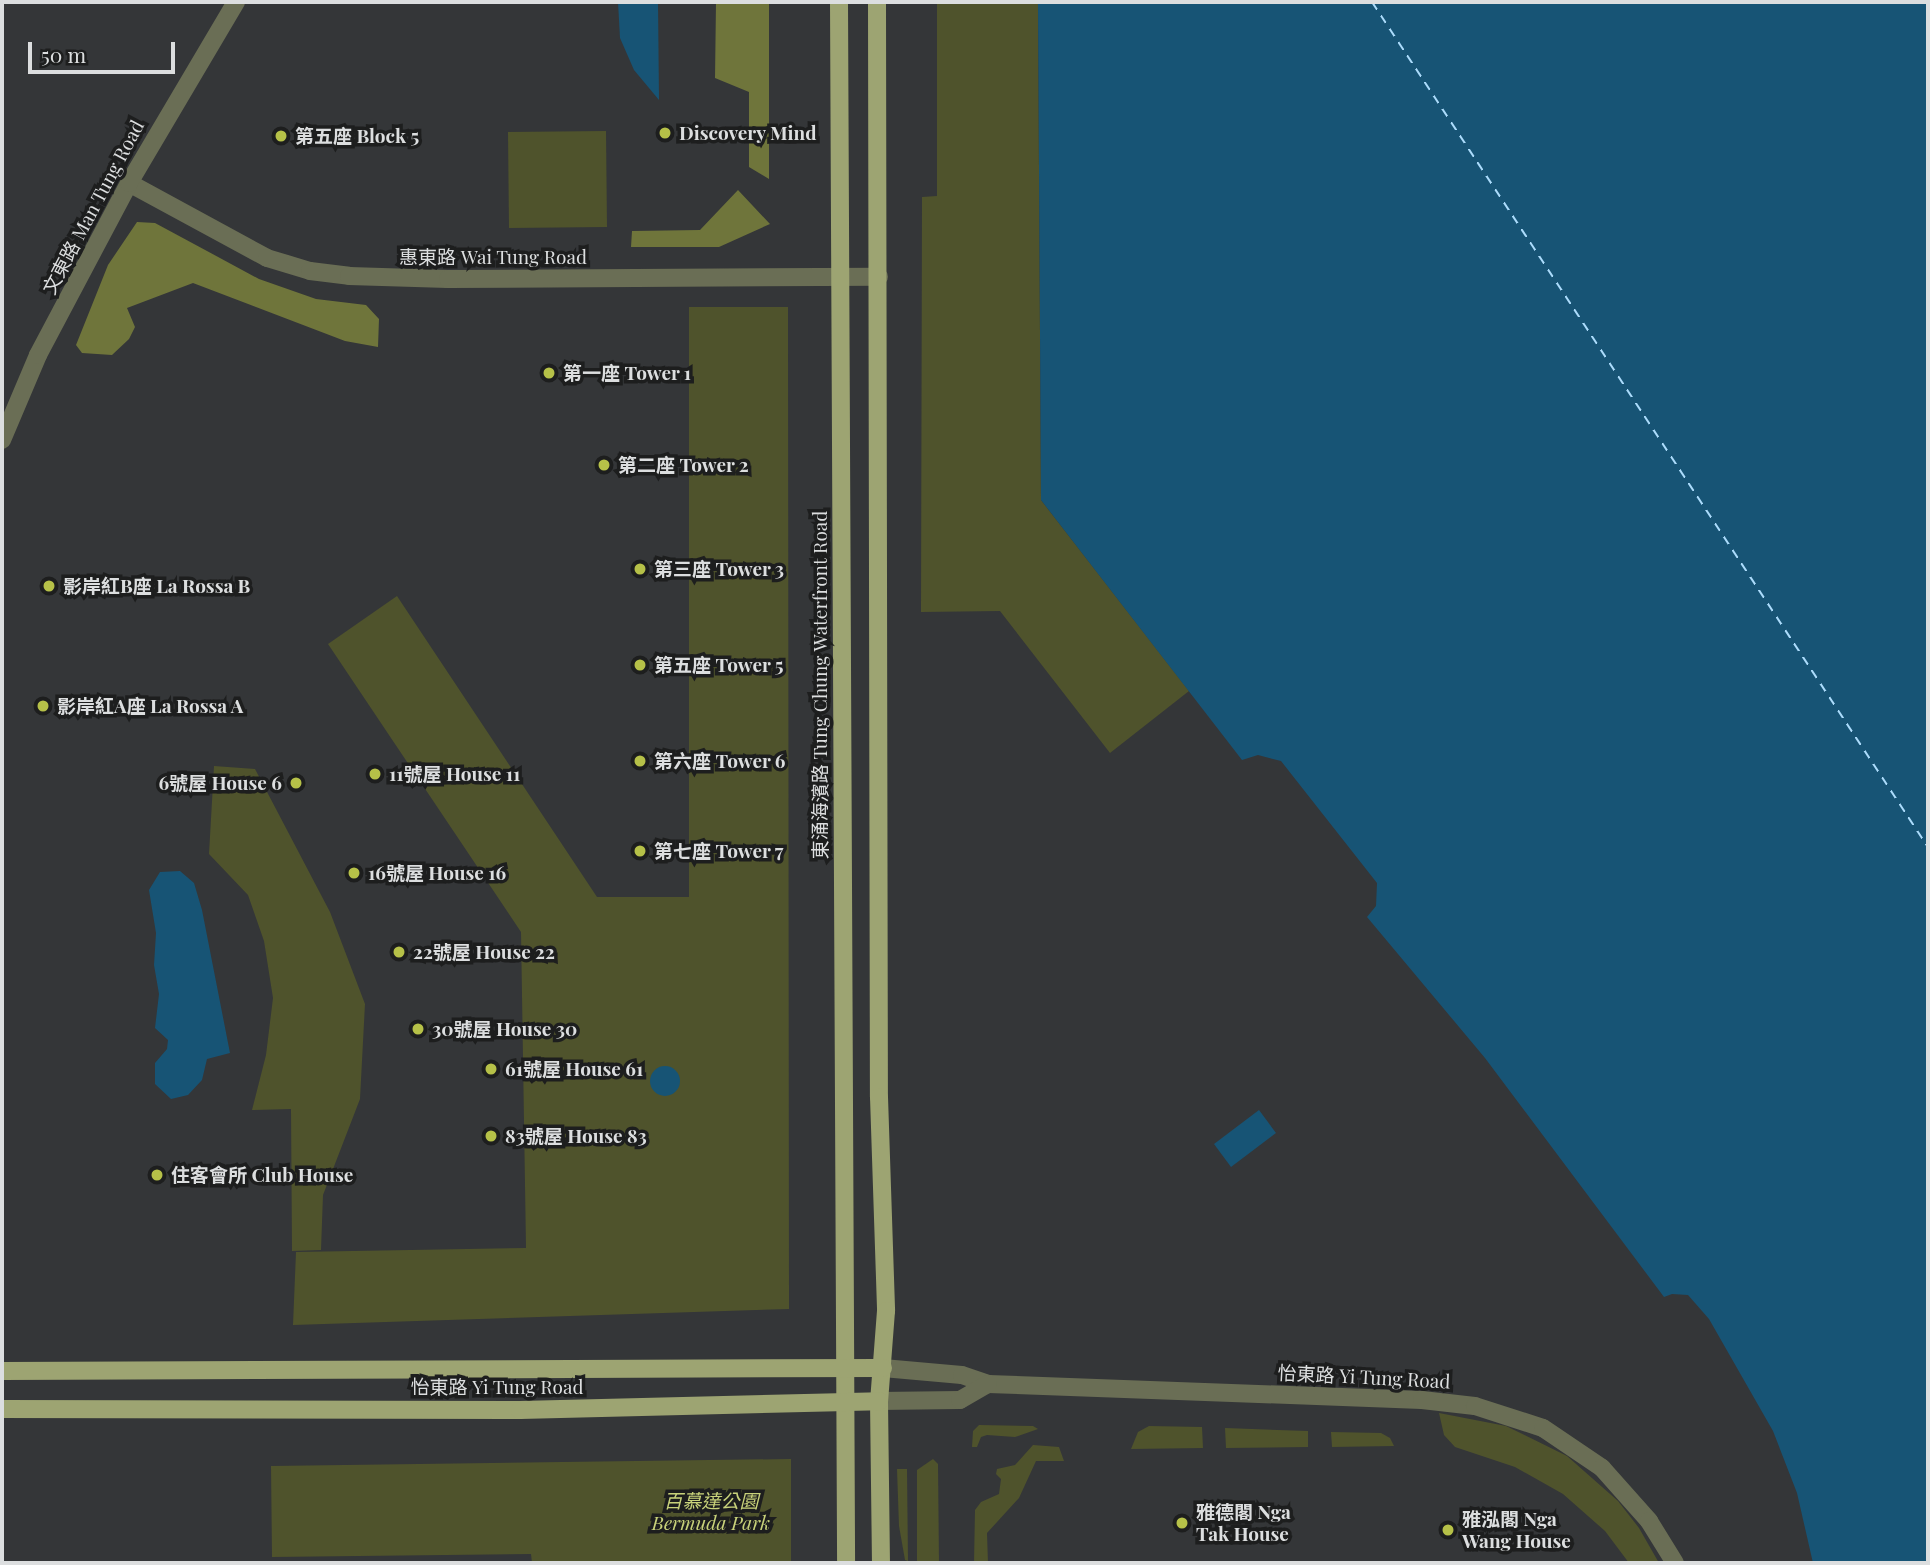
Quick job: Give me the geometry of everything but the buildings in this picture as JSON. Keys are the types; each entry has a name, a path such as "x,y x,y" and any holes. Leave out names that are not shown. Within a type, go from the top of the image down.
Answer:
{"main road":[{"name":"東涌海濱路 Tung Chung Waterfront Road","path":"839,2 838,278 846,1563"},
{"path":"877,2 879,1097 885,1210 883,1368 879,1401 881,1563"},
{"name":"怡東路 Yi Tung Road","path":"2,1371 883,1368"},
{"name":"怡東路 Yi Tung Road","path":"2,1409 118,1407 520,1410 879,1401"}],"street":[{"name":"文東路 Man Tung Road","path":"2,440 43,345 128,183 236,2"},
{"name":"惠東路 Wai Tung Road","path":"128,183 267,257 323,273 448,279 879,277"},
{"name":"怡東路 Yi Tung Road","path":"883,1368 962,1375 988,1384 1431,1400 1487,1409 1542,1428 1602,1468 1642,1512 1675,1563"},
{"name":"怡東路 Yi Tung Road","path":"879,1401 960,1400 988,1384"}],"green space":[{"path":"716,2 769,2 769,179 749,167 749,92 715,78"},
{"path":"937,2 1038,2 1041,500 1189,691 1110,753 1000,611 921,612 922,197 937,196"},
{"path":"606,131 607,227 509,228 508,132"},
{"path":"738,190 770,224 719,247 631,247 632,231 700,230"},
{"path":"137,222 155,223 259,279 316,299 366,305 379,319 378,347 345,341 193,283 127,308 135,327 129,339 112,355 82,353 76,345 108,265"},
{"path":"689,307 788,307 789,1309 293,1325 296,1252 526,1248 521,932 328,644 397,596 597,897 689,897"},
{"path":"214,766 255,769 330,912 365,1004 360,1099 323,1195 321,1250 292,1251 291,1109 252,1110 266,1055 273,998 264,941 248,895 209,854"},
{"path":"1439,1413 1506,1426 1567,1456 1618,1501 1639,1528 1659,1563 1629,1563 1605,1531 1563,1494 1515,1467 1455,1447 1444,1435"},
{"path":"979,1425 1033,1426 1038,1429 1015,1437 987,1435 981,1437 977,1447 972,1447 973,1431"},
{"path":"1149,1426 1202,1427 1203,1448 1131,1449 1138,1432"},
{"path":"1225,1428 1308,1431 1308,1447 1226,1448"},
{"path":"1331,1432 1381,1433 1390,1438 1394,1446 1332,1447"},
{"path":"1033,1445 1059,1447 1064,1461 1036,1461 1019,1498 987,1533 988,1563 974,1563 975,1510 981,1502 999,1494 1001,1479 996,1474 997,1469 1015,1465"},
{"name":"百慕達公園 Bermuda Park","path":"791,1459 791,1563 532,1563 531,1554 272,1557 271,1466"},
{"path":"933,1459 938,1464 939,1563 917,1563 917,1470"},
{"path":"897,1469 907,1469 908,1561 905,1560 899,1526"}],"water":[{"path":"618,2 658,2 659,100 634,70 620,38"},
{"path":"1038,2 1928,2 1928,1563 1813,1563 1797,1493 1773,1431 1709,1319 1688,1295 1672,1294 1664,1297 1485,1058 1367,917 1376,906 1377,883 1281,761 1258,755 1242,760 1041,500"},
{"path":"180,871 194,883 202,910 230,1053 207,1059 202,1080 188,1095 171,1099 155,1084 155,1063 167,1049 168,1040 155,1028 159,994 154,965 156,933 149,890 160,872"},
{"path":"665,1066 676,1070 680,1081 676,1092 665,1096 654,1092 650,1081 654,1070"},
{"path":"1259,1110 1276,1133 1231,1167 1214,1144"}],"ferry route":[{"path":"1372,2 1928,847"}],"place":[{"name":"Discovery Mind","path":"665,133"},
{"name":"第五座 Block 5","path":"281,136"},
{"name":"第一座 Tower 1","path":"549,373"},
{"name":"第二座 Tower 2","path":"604,465"},
{"name":"第三座 Tower 3","path":"640,569"},
{"name":"影岸紅B座 La Rossa B","path":"49,586"},
{"name":"第五座 Tower 5","path":"640,665"},
{"name":"影岸紅A座 La Rossa A","path":"43,706"},
{"name":"第六座 Tower 6","path":"640,761"},
{"name":"11號屋 House 11","path":"375,774"},
{"name":"6號屋 House 6","path":"296,783"},
{"name":"第七座 Tower 7","path":"640,851"},
{"name":"16號屋 House 16","path":"354,873"},
{"name":"22號屋 House 22","path":"399,952"},
{"name":"30號屋 House 30","path":"418,1029"},
{"name":"61號屋 House 61","path":"491,1069"},
{"name":"83號屋 House 83","path":"491,1136"},
{"name":"住客會所 Club House","path":"157,1175"},
{"name":"雅德閣 Nga Tak House","path":"1182,1523"},
{"name":"雅泓閣 Nga Wang House","path":"1448,1530"}]}
